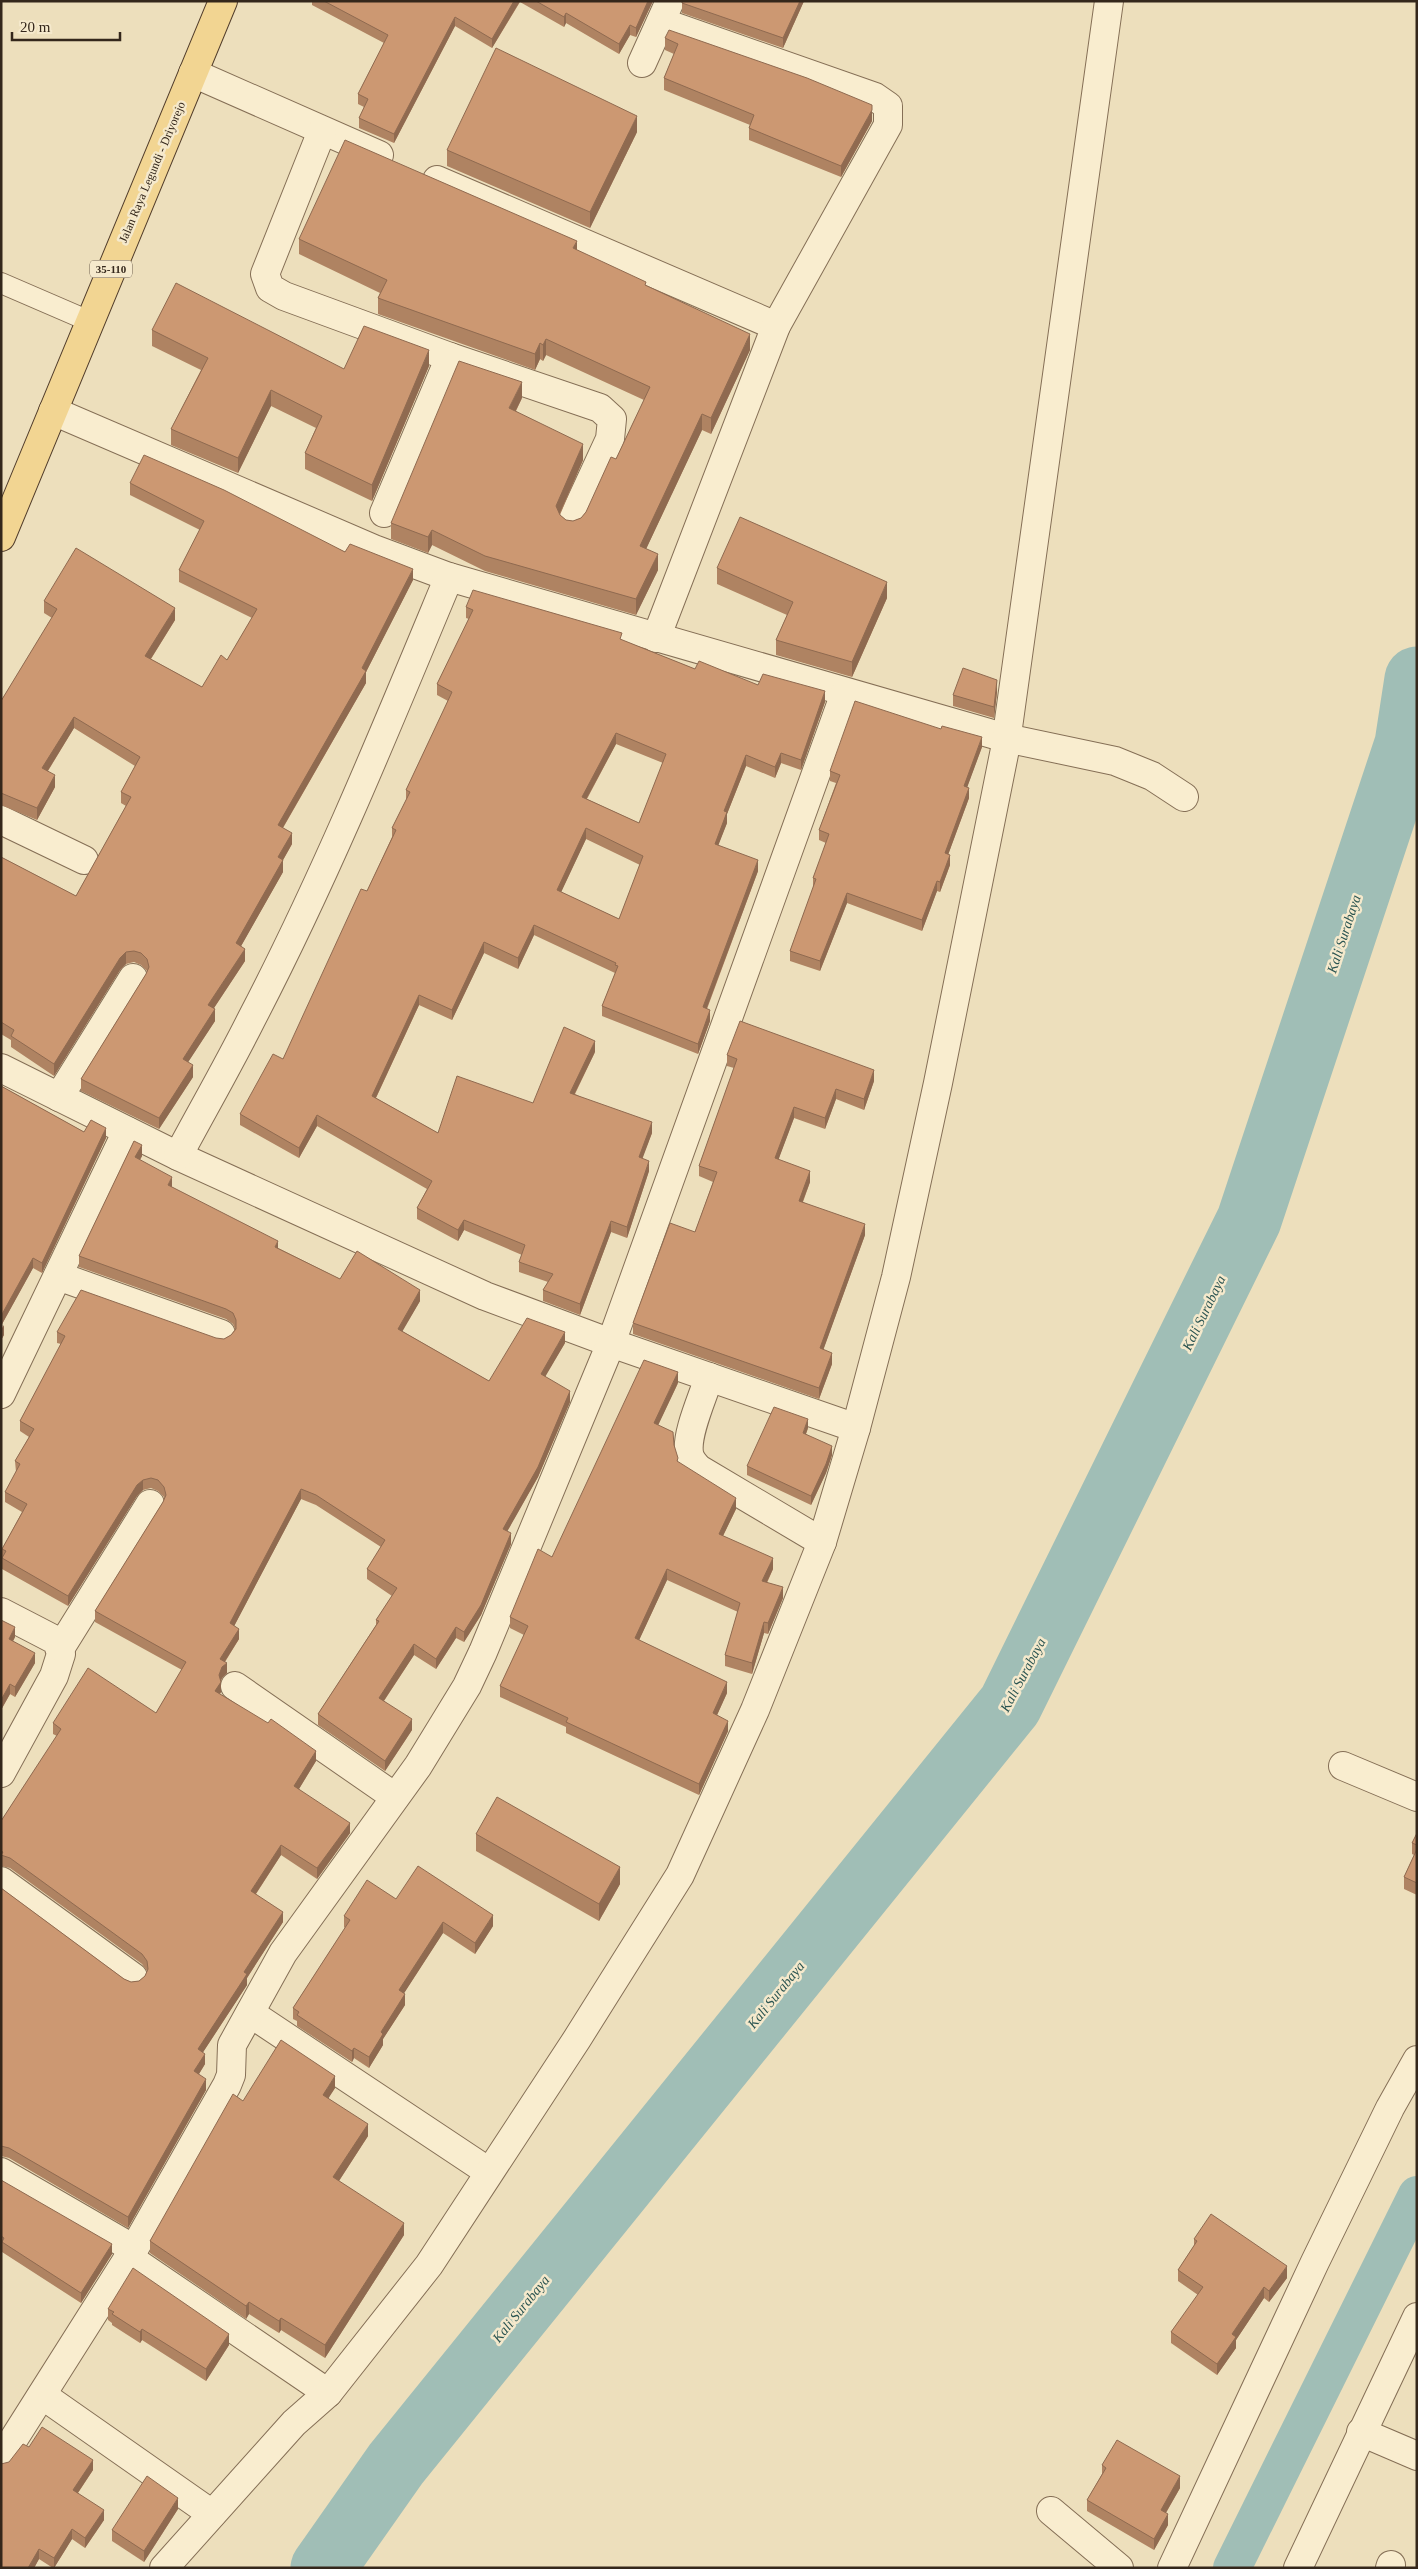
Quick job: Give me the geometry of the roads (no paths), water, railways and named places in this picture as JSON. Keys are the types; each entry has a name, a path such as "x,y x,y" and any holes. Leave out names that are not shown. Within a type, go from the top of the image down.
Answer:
{"main road":[{"name":"Jalan Raya Legundi - Driyorejo","path":"1,537 223,1"}],"street":[{"path":"164,2568 294,2423 328,2393 429,2264 577,2039 680,1875 755,1710 822,1542 856,1428 896,1277 938,1083 1006,738 1110,1"},
{"path":"642,64 665,12 875,97 888,106 888,125 880,143 776,326 656,638"},
{"path":"193,73 322,131 776,326"},
{"path":"322,131 265,274 270,288 284,296 450,357 600,408 612,419 610,439 572,521"},
{"path":"384,513 450,357"},
{"path":"52,411 374,549 449,577 1006,738 1115,761 1152,776 1184,797"},
{"path":"178,1156 252,1019 309,900 377,750 449,577"},
{"path":"1,2459 131,2253 227,2085 231,2075 232,2046 283,1953 418,1766 467,1686 483,1652 611,1343 845,693"},
{"path":"1,820 84,860"},
{"path":"58,1097 133,978"},
{"path":"1,1068 178,1156 485,1296 611,1343 856,1428"},
{"path":"1,1394 127,1131"},
{"path":"58,1276 221,1334"},
{"path":"709,1377 692,1430 688,1452 691,1460 699,1469 822,1542"},
{"path":"1,1773 54,1676 61,1647 150,1504"},
{"path":"1,1612 57,1640 61,1647"},
{"path":"235,1686 395,1797"},
{"path":"1343,1766 1417,1797"},
{"path":"1,1881 132,1977"},
{"path":"250,2013 489,2172"},
{"path":"1172,2568 1328,2236 1390,2108 1417,2060"},
{"path":"1,2172 131,2253 328,2393"},
{"path":"1298,2568 1417,2317"},
{"path":"42,2395 212,2514"},
{"path":"1361,2432 1417,2456"},
{"path":"1051,2511 1119,2568"}],"lane":[{"path":"1,283 89,321"}],"waterway":[{"name":"Kali Surabaya","path":"323,2568 396,2464 1010,1705 1249,1220 1407,744 1417,679"},
{"path":"1232,2568 1417,2195"}]}
